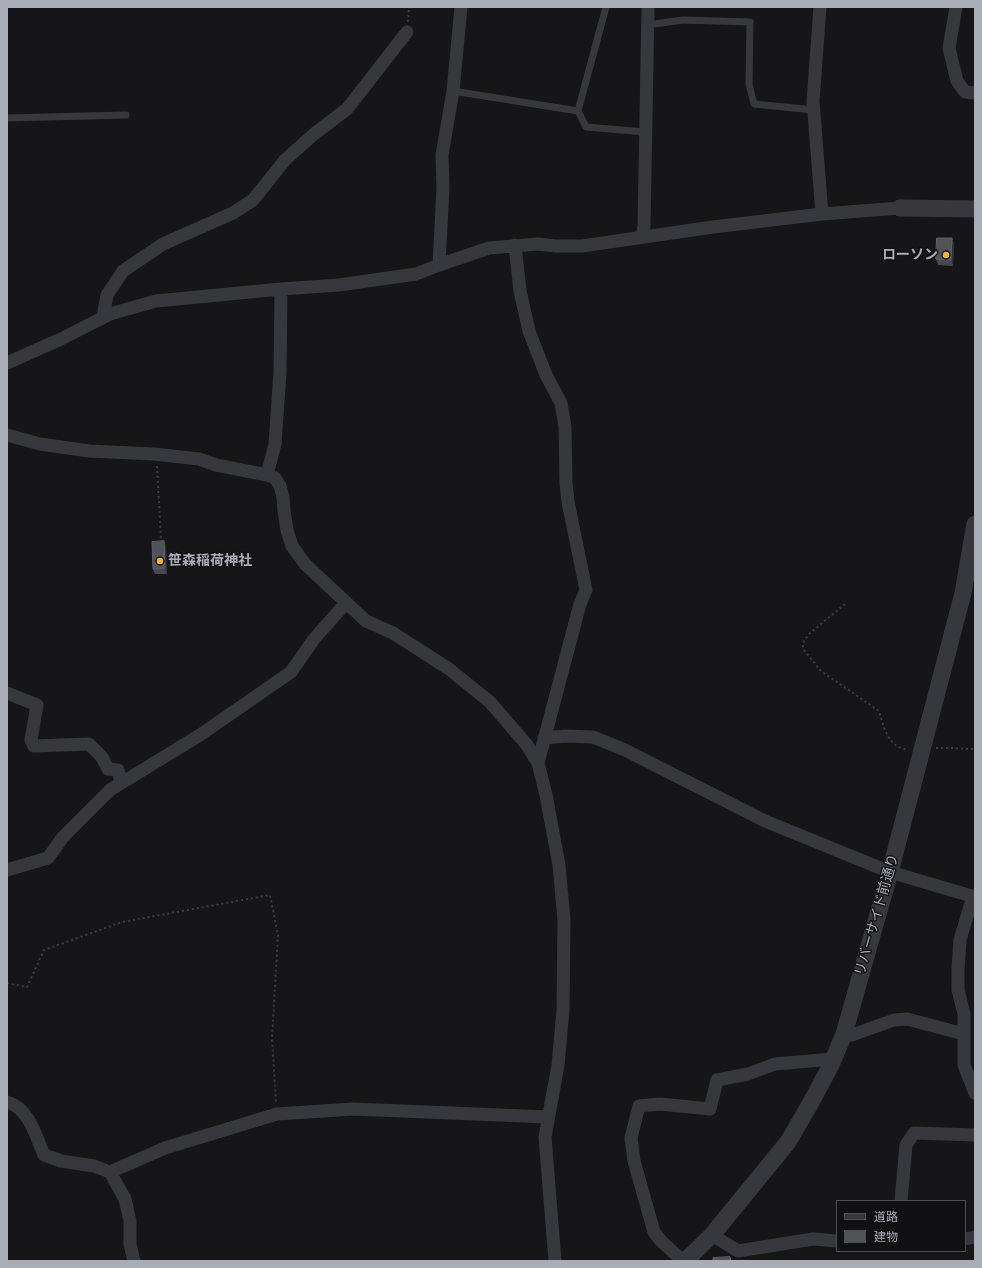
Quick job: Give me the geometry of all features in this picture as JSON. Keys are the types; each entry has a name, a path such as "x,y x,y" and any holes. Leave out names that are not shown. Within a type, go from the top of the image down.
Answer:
{"street":[{"path":"439,265 443,188 442,155 453,91 461,7"},
{"path":"642,236 644,226 648,7"},
{"path":"820,7 813,101 822,214"},
{"path":"956,7 949,48 957,81 965,92 975,93"},
{"path":"103,317 107,295 123,271 163,244 234,213 253,200 284,160 314,134 347,109 407,32"},
{"path":"7,363 61,339 110,314 156,301 339,285 416,274 489,248 538,244 582,246 642,236 822,214 900,208 975,209"},
{"path":"514,245 520,291 529,331 546,374 561,403 565,427 566,483 568,502 586,590 580,604 538,763"},
{"path":"267,475 275,444 280,372 282,289"},
{"path":"7,435 40,444 89,450 156,454 199,459 216,465 267,475 275,478 280,486 283,497 287,530 292,546 305,564 366,621 392,633 448,669 490,702 527,745 538,763 546,795 559,865 564,920 563,1010 558,1066 545,1137 556,1261"},
{"name":"リバーサイド前通り","path":"684,1261 712,1235 788,1142 809,1106 844,1034 890,872 963,593 975,524"},
{"path":"7,870 48,858 63,837 110,790 200,735 291,672 314,639 346,603"},
{"path":"7,692 37,705 31,740 34,746 89,744 102,757 108,769 118,770 122,783"},
{"path":"544,738 565,736 593,737 625,750 765,821 890,872 974,896 960,940 958,990 964,1014 964,1066 975,1093"},
{"path":"844,1034 852,1035 894,1020 907,1019 964,1034"},
{"path":"684,1261 660,1240 654,1232 634,1161 631,1138 639,1106 660,1104 710,1109 717,1080 748,1074 775,1064 833,1059"},
{"path":"7,1102 14,1104 25,1114 34,1130 44,1155 61,1162 94,1166 110,1172 125,1199 130,1221 130,1244 134,1261"},
{"path":"110,1172 165,1148 277,1114 353,1109 548,1117"},
{"path":"901,1200 906,1145 914,1133 975,1134"},
{"path":"712,1235 738,1256 813,1239 836,1241"}],"lane":[{"path":"606,7 578,111 586,127 645,132"},
{"path":"648,25 683,20 750,22 749,84 754,104 814,110"},
{"path":"453,91 578,111"},
{"path":"7,118 126,115"}],"path":[{"path":"156,454 161,539"},
{"path":"845,604 809,634 803,643 803,649 821,671 879,710 884,728 890,740 898,747 921,751 952,748 975,749"},
{"path":"7,983 27,987 44,950 122,922 270,895 278,935 272,1038 277,1114"}],"building":[{"name":"ローソン","path":"937,238 952,238 951,260 936,259"},
{"name":"笹森稲荷神社","path":"164,541 165,568 153,569 152,542"},
{"path":"730,1257 731,1261 713,1261 713,1258"}],"place":[{"name":"ローソン","path":"946,255"},
{"name":"笹森稲荷神社","path":"160,561"}]}
